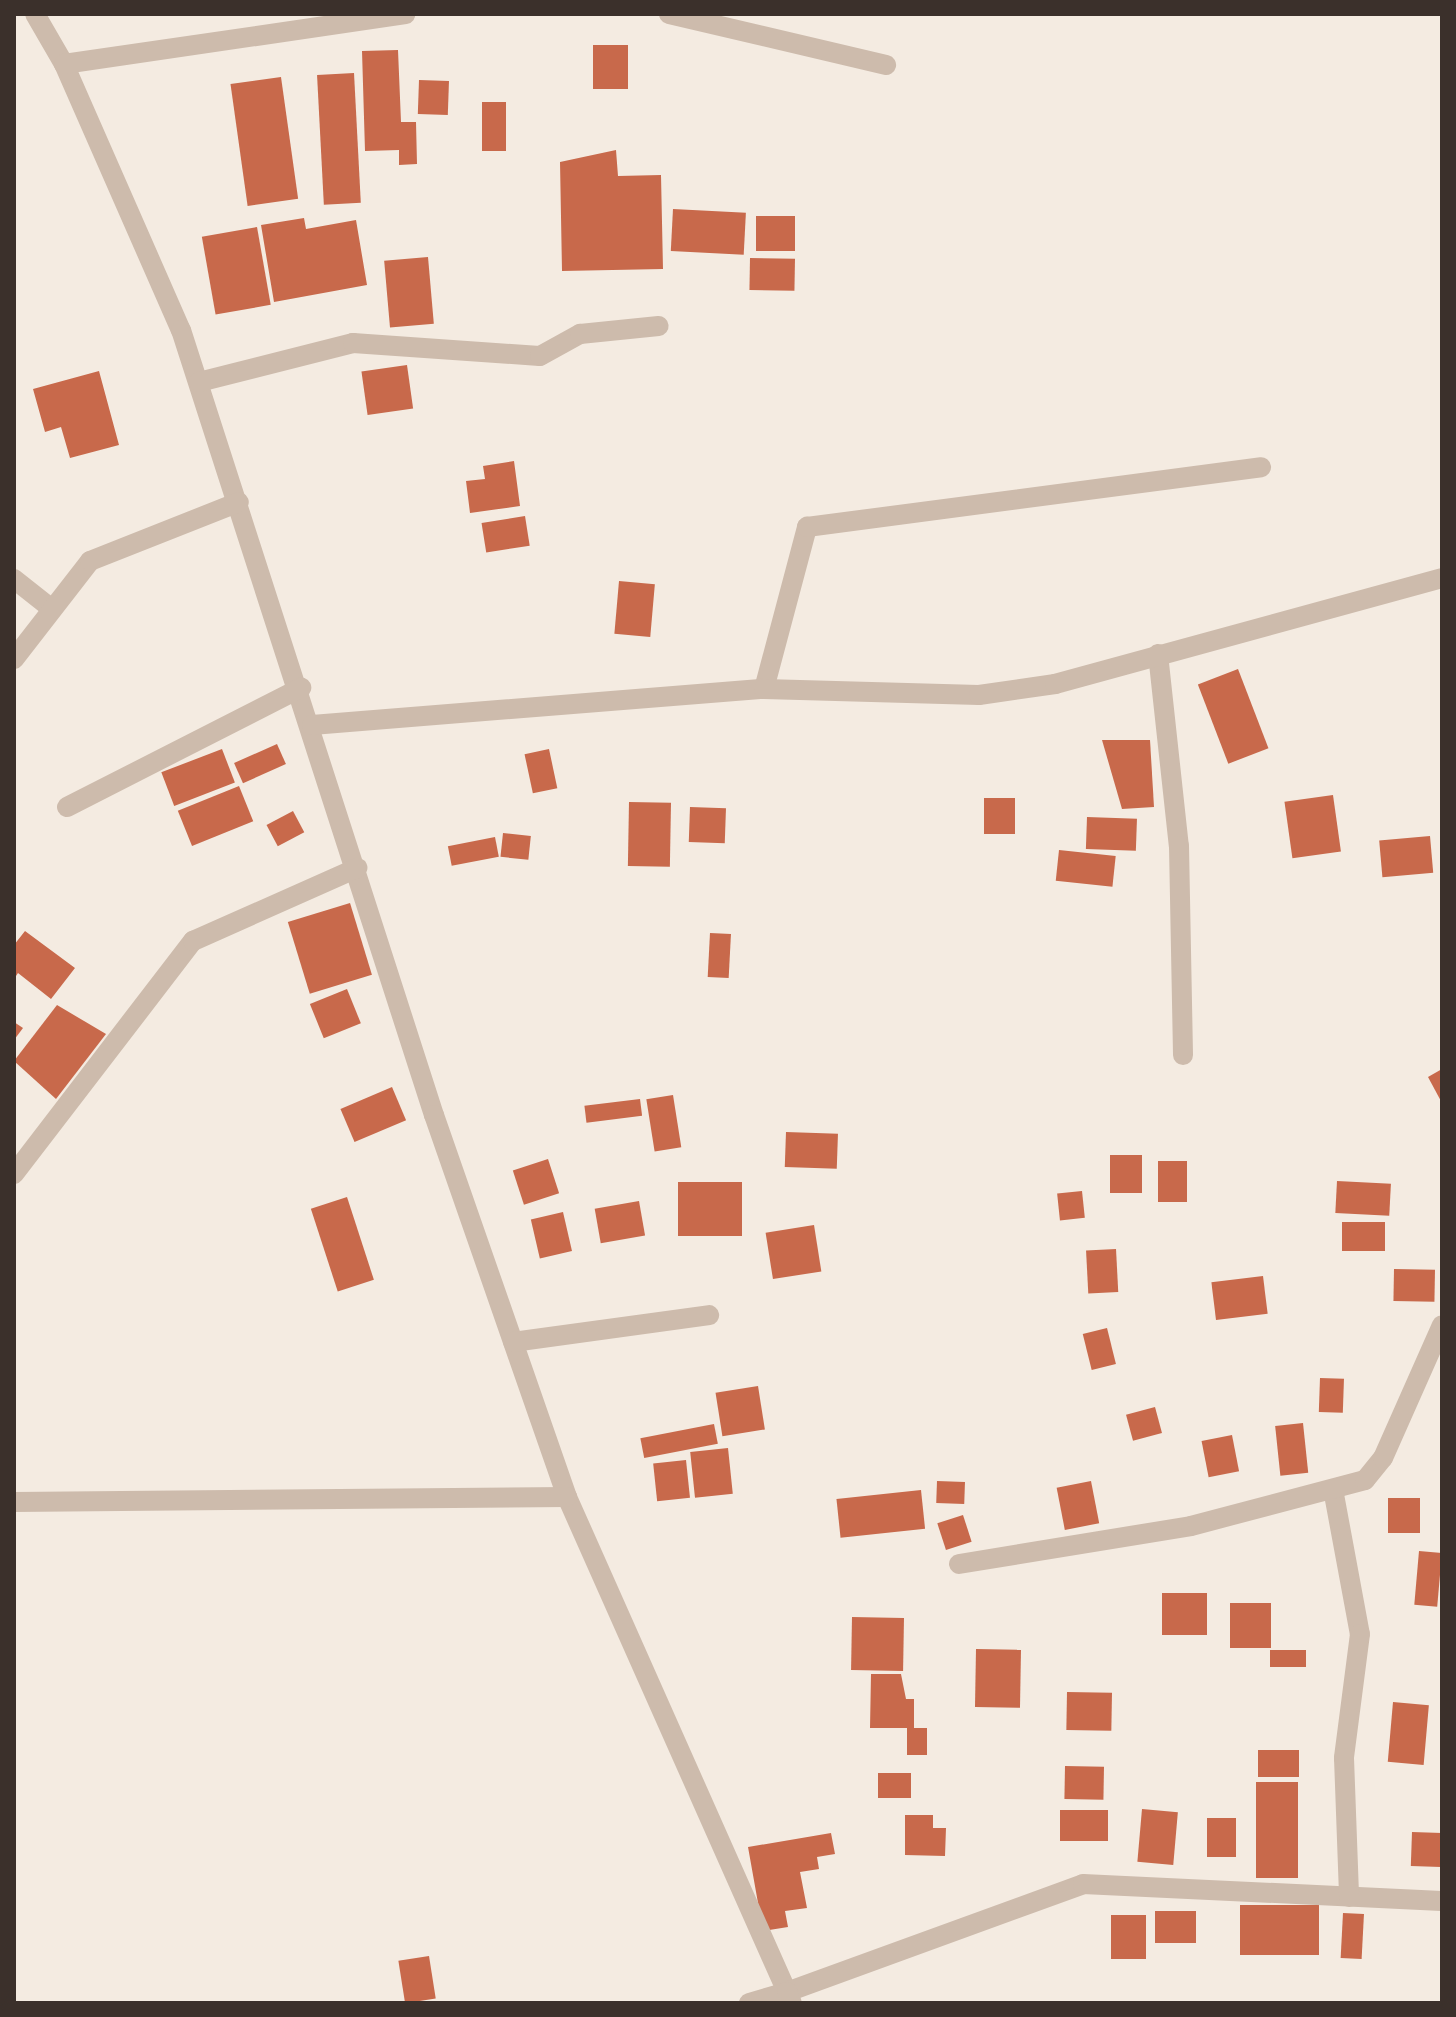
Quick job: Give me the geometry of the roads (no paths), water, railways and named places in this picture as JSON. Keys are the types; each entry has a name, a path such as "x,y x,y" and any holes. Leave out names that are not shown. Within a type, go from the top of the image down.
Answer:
{"street":[{"path":"35,14 64,64 199,382 513,1342 567,1497 790,1997"},
{"path":"64,64 280,23 405,14"},
{"path":"669,14 886,65"},
{"path":"199,382 353,343 540,356 580,334 659,326"},
{"path":"764,689 807,527 1261,467"},
{"path":"14,659 90,561 239,502"},
{"path":"14,579 52,609"},
{"path":"312,725 764,689 979,695 1055,684 1158,654 1436,585"},
{"path":"1158,654 1179,846 1183,1055"},
{"path":"67,807 301,688"},
{"path":"18,1161 193,941 357,868"},
{"path":"513,1342 709,1315"},
{"path":"959,1564 1191,1526 1333,1489 1374,1473 1442,1325"},
{"path":"1333,1489 1360,1634 1344,1758 1349,1897"},
{"path":"14,1502 567,1497"},
{"path":"749,2003 790,1997 1083,1884 1442,1901"}]}
